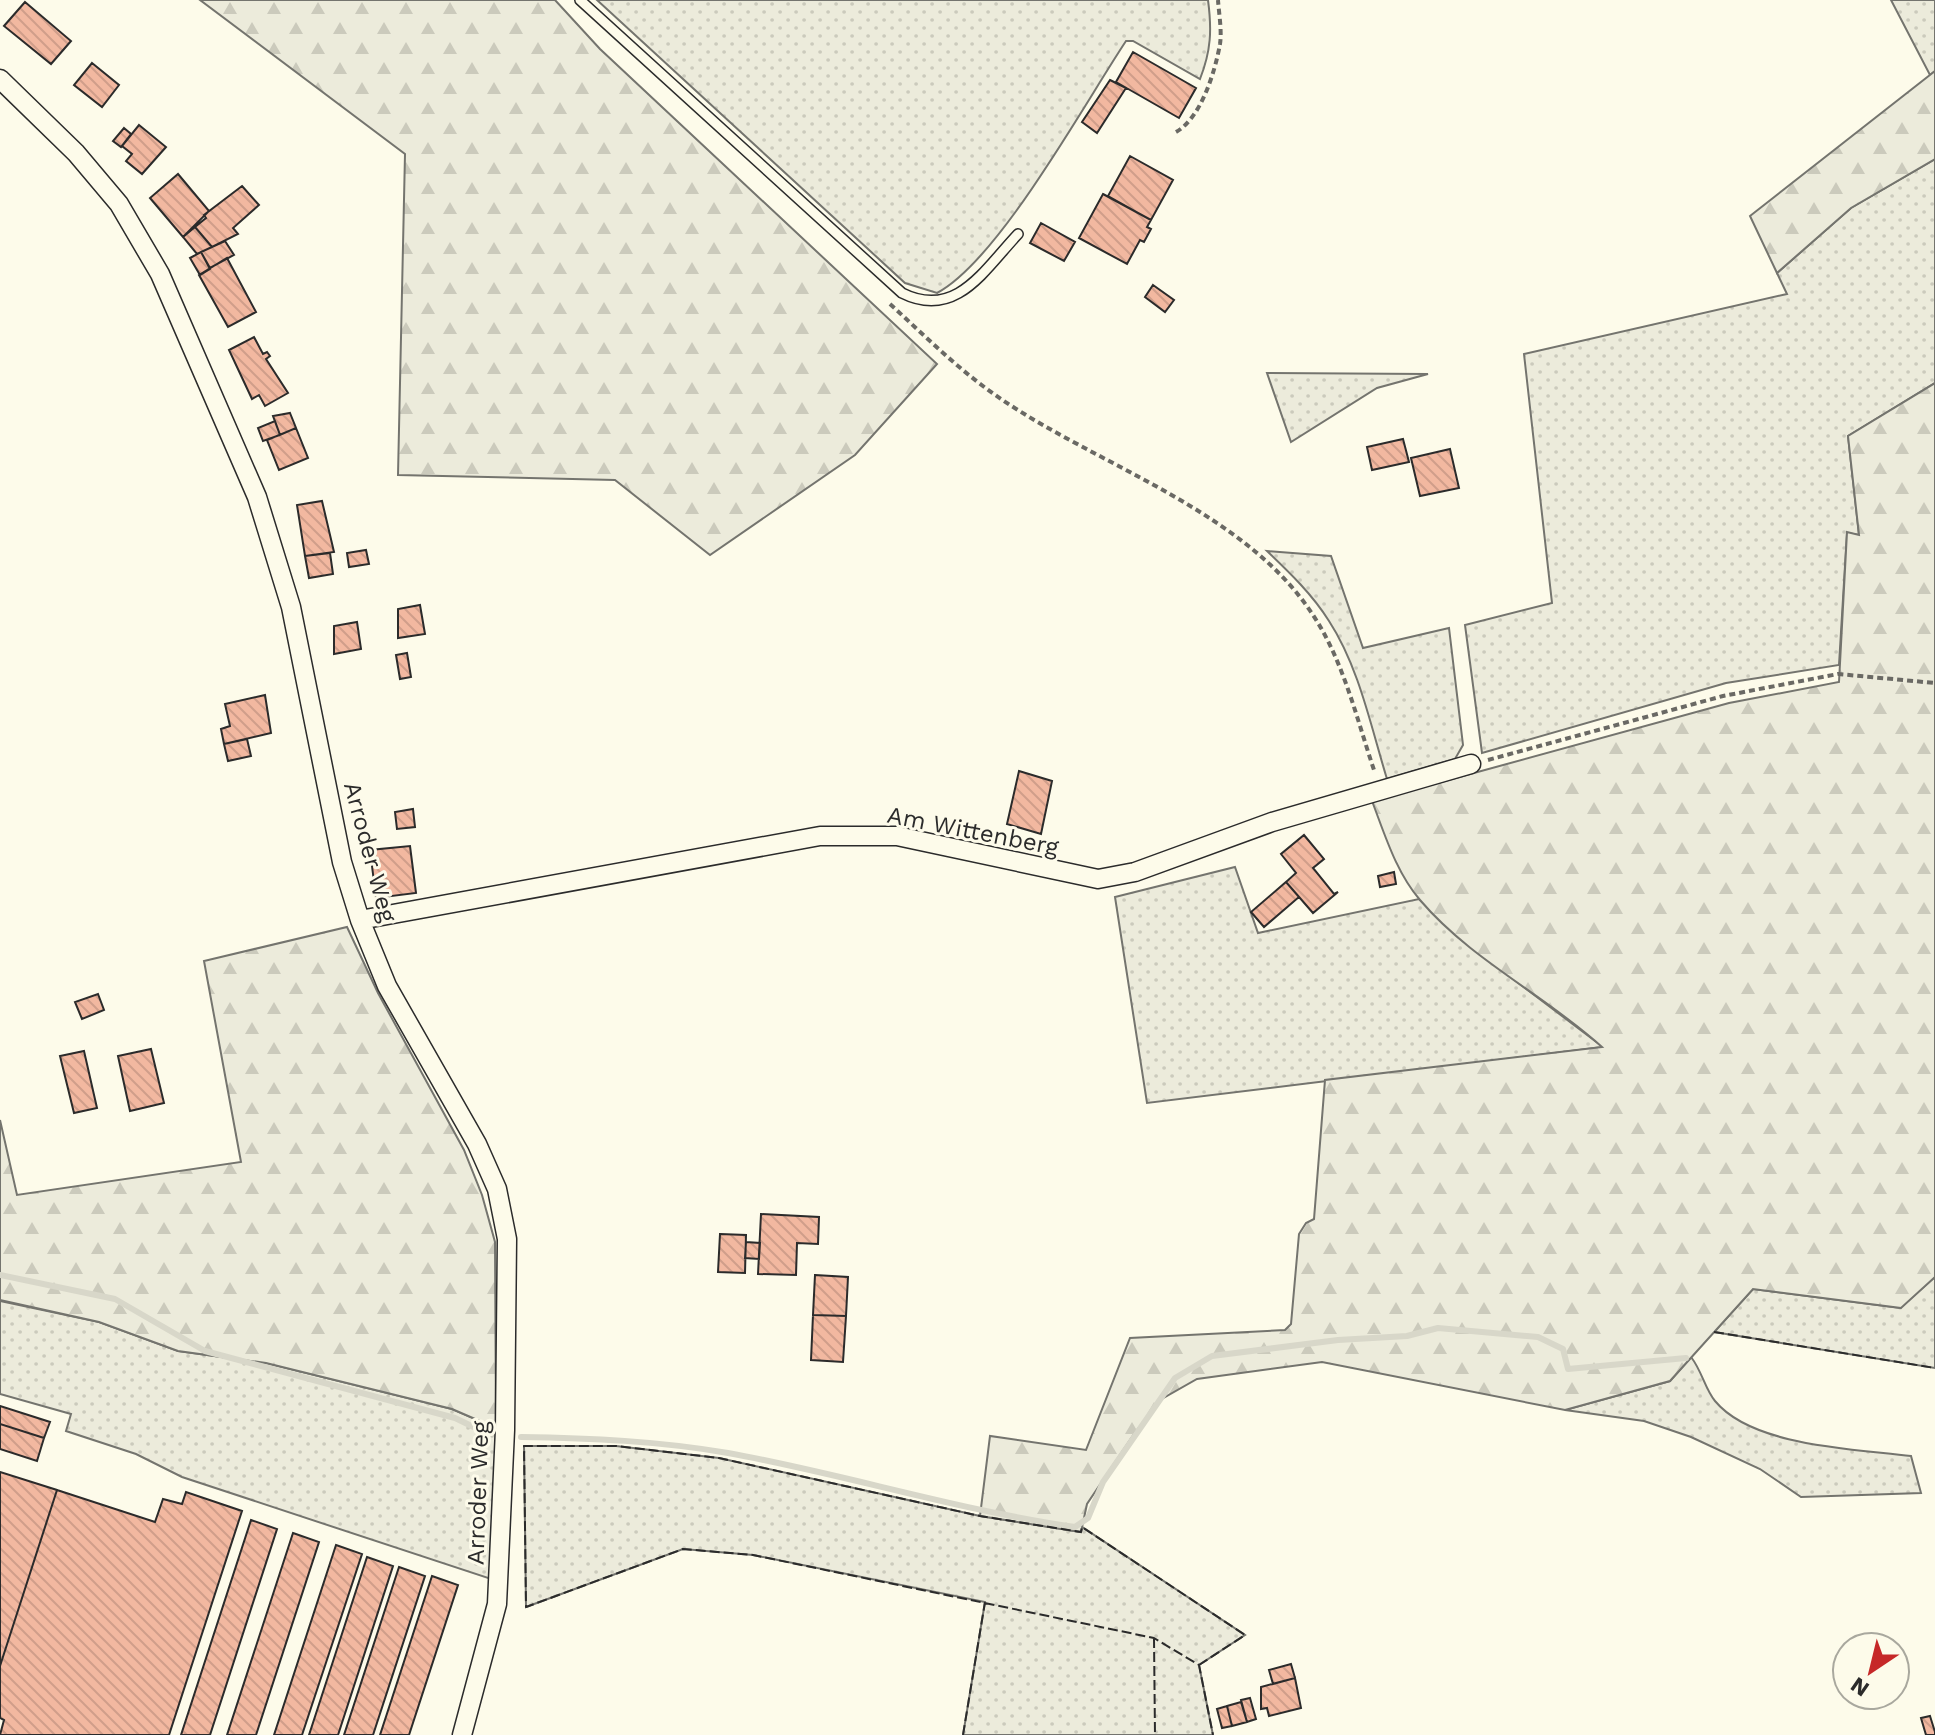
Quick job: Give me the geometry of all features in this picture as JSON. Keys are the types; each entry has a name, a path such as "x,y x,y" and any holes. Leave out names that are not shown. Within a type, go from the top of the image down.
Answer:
{"street":[{"name":"Arroder Weg","path":"0,79 76,153 119,204 160,274 257,497 291,607 342,862 360,920 387,986 477,1144 497,1189 507,1239 505,1430 497,1604 462,1735"},
{"name":"Am Wittenberg","path":"360,920 820,836 897,836 1080,877 1116,877 1380,789 1471,764"}],"lane":[{"path":"580,0 902,293 920,302 935,303 957,295 1018,234"}],"path":[{"path":"1176,132 1193,119 1216,56 1220,43 1218,0"},
{"path":"886,300 952,361 1002,400 1216,523 1278,571 1312,614 1334,650 1380,789"},
{"path":"1471,764 1723,696 1838,674 1935,683"}],"green space":[{"path":"200,0 555,0 600,49 937,364 855,455 710,555 615,480 398,475 405,154"},
{"path":"597,0 1208,0 1210,40 1200,79 1133,41 1126,41 1013,215 987,249 937,293 905,283"},
{"path":"1891,0 1935,0 1935,71 1930,75"},
{"path":"1935,71 1935,159 1851,208 1777,273 1750,216"},
{"path":"1935,159 1935,383 1848,436 1859,535 1847,533 1839,665 1726,683 1482,753 1465,625 1552,603 1524,354 1787,294 1777,273 1851,208"},
{"path":"1267,373 1428,374 1377,388 1291,442"},
{"path":"1935,383 1935,1277 1901,1308 1753,1289 1670,1381 1565,1410 1322,1362 1197,1379 1160,1400 1134,1434 1087,1504 1081,1532 980,1516 990,1436 1086,1450 1130,1338 1285,1330 1291,1324 1299,1234 1306,1223 1314,1219 1325,1080 1602,1047 1462,941 1420,900 1398,865 1372,801 1729,703 1839,682 1847,532 1859,535 1848,436"},
{"path":"1267,551 1331,556 1363,648 1449,628 1463,745 1455,759 1387,779 1363,698 1339,639 1308,593"},
{"path":"1235,867 1258,933 1419,899 1459,938 1603,1047 1147,1103 1115,897"},
{"path":"347,927 378,993 464,1150 482,1195 495,1242 496,1428 452,1409 266,1363 178,1351 99,1322 0,1300 0,1120 17,1195 241,1162 204,961"},
{"path":"1935,1277 1935,1368 1714,1332 1753,1289 1900,1308"},
{"path":"0,1301 99,1322 178,1351 266,1363 452,1409 496,1428 491,1579 182,1477 136,1454 66,1431 71,1414 0,1394"},
{"path":"1691,1357 1715,1401 1732,1416 1779,1437 1835,1448 1911,1456 1921,1493 1801,1497 1760,1469 1691,1437 1644,1421 1565,1410 1670,1381"},
{"path":"524,1446 616,1446 719,1458 980,1516 1081,1532 1082,1527 1245,1635 1199,1665 1213,1735 963,1735 985,1602 753,1555 683,1549 526,1607"}],"building":[{"path":"25,2 71,41 51,64 4,26"},
{"path":"1133,52 1196,88 1179,118 1116,82"},
{"path":"92,63 119,85 102,107 74,85"},
{"path":"1110,80 1126,88 1097,133 1082,122"},
{"path":"139,125 166,147 142,174 126,161 132,154 122,146"},
{"path":"124,128 131,134 121,147 113,141"},
{"path":"1130,156 1173,180 1151,220 1108,196"},
{"path":"178,174 209,211 183,237 150,198"},
{"path":"242,186 259,205 233,228 238,234 212,247 195,227 206,218 204,215"},
{"path":"1103,194 1151,220 1147,227 1151,229 1144,242 1140,240 1127,264 1079,238"},
{"path":"1041,223 1075,242 1064,261 1030,243"},
{"path":"195,227 212,247 197,254 183,237"},
{"path":"225,241 234,255 210,268 201,252"},
{"path":"201,252 210,269 200,275 190,258"},
{"path":"227,258 256,312 228,327 199,275"},
{"path":"1153,285 1174,300 1165,312 1145,297"},
{"path":"254,337 263,354 267,352 270,356 266,359 288,393 265,406 259,395 252,399 229,350"},
{"path":"290,413 296,428 280,435 273,416"},
{"path":"275,421 280,435 263,441 258,428"},
{"path":"296,428 308,458 279,470 267,440"},
{"path":"1403,439 1409,462 1372,470 1367,447"},
{"path":"1450,449 1459,488 1420,496 1411,458"},
{"path":"322,501 334,552 305,556 297,505"},
{"path":"366,550 369,564 349,567 347,553"},
{"path":"330,553 333,574 309,578 305,556"},
{"path":"420,605 425,634 398,638 398,609"},
{"path":"357,622 361,649 334,654 334,626"},
{"path":"407,653 411,677 400,679 396,655"},
{"path":"265,695 271,733 224,744 221,729 230,726 225,704"},
{"path":"247,739 251,756 228,761 224,744"},
{"path":"1019,771 1052,781 1041,834 1007,824"},
{"path":"413,809 415,827 397,829 395,812"},
{"path":"1304,835 1324,859 1313,868 1334,894 1338,892 1313,913 1286,882 1296,873 1281,854"},
{"path":"410,846 416,893 376,898 370,850"},
{"path":"1394,872 1396,884 1380,887 1378,876"},
{"path":"1286,882 1299,897 1264,927 1251,912"},
{"path":"98,994 104,1010 82,1019 75,1002"},
{"path":"151,1049 164,1103 130,1111 118,1056"},
{"path":"84,1051 97,1108 74,1113 60,1056"},
{"path":"761,1214 819,1217 818,1244 797,1243 796,1275 758,1274"},
{"path":"720,1234 746,1235 745,1273 718,1272"},
{"path":"746,1242 760,1243 759,1259 745,1258"},
{"path":"815,1275 848,1277 846,1316 813,1315"},
{"path":"813,1315 846,1316 843,1362 811,1360"},
{"path":"0,1406 50,1422 44,1438 0,1424"},
{"path":"0,1424 44,1438 37,1461 0,1449"},
{"path":"0,1472 57,1490 0,1666"},
{"path":"57,1490 155,1522 163,1499 182,1504 186,1492 242,1511 169,1735 0,1735 4,1720 0,1718 0,1666"},
{"path":"251,1520 277,1529 210,1735 181,1735"},
{"path":"293,1533 319,1542 256,1735 227,1735"},
{"path":"336,1545 362,1554 302,1735 274,1735"},
{"path":"367,1557 393,1566 338,1735 309,1735"},
{"path":"399,1567 425,1576 373,1735 344,1735"},
{"path":"432,1576 458,1585 409,1735 380,1735"},
{"path":"1291,1664 1295,1678 1273,1684 1269,1670"},
{"path":"1295,1678 1301,1708 1269,1716 1267,1708 1261,1709 1261,1687"},
{"path":"1250,1698 1256,1719 1247,1722 1241,1700"},
{"path":"1241,1702 1247,1722 1232,1726 1227,1706"},
{"path":"1227,1706 1232,1726 1222,1728 1217,1709"},
{"path":"1930,1716 1935,1735 1926,1735 1921,1718"}],"waterway":[{"path":"0,1275 115,1299 205,1351 455,1418 486,1433"},
{"path":"521,1437 624,1441 728,1453 987,1511 1075,1527 1088,1518 1103,1482 1175,1378 1212,1356 1338,1340 1407,1336 1438,1328 1538,1337 1563,1349 1568,1369 1686,1358"}],"fence":[{"path":"1714,1332 1935,1368"},
{"path":"1199,1665 1245,1635 1082,1527 1081,1532 980,1516 719,1458 616,1446 524,1446 526,1607 683,1549 753,1555 1154,1638 1199,1665 1213,1735"},
{"path":"963,1735 985,1602"},
{"path":"1154,1638 1155,1735"}]}
